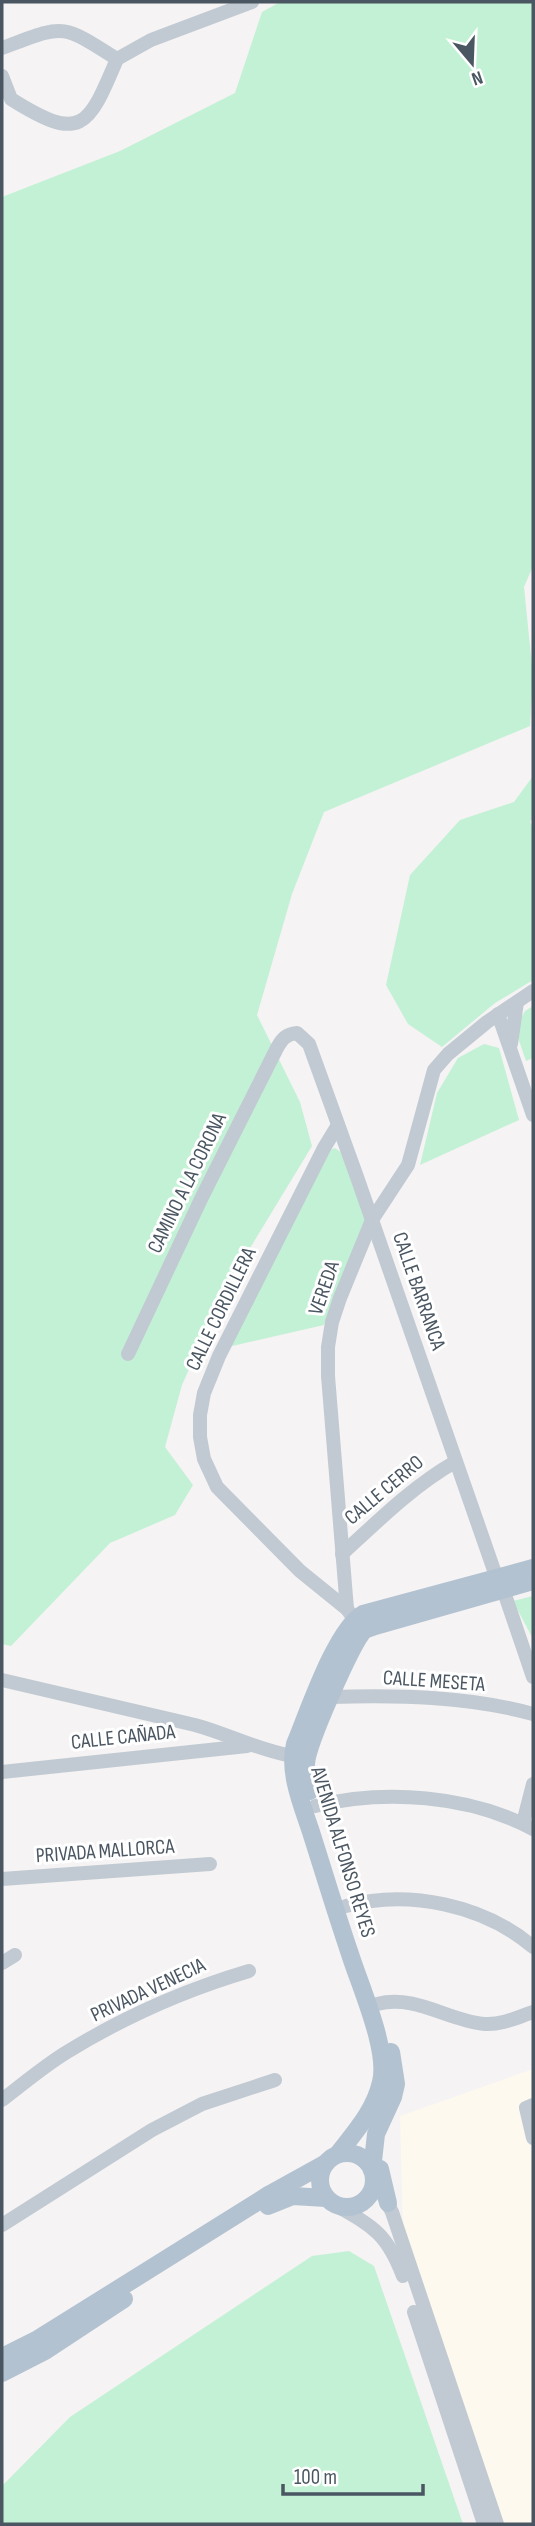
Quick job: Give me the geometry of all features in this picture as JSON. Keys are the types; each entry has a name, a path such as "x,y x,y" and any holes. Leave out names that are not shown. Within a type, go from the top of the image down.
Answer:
{"main road":[{"name":"AVENIDA ALFONSO REYES","path":"373,2176 376,2134 396,2084 387,2036 307,1779 309,1747 364,1630 533,1567"},
{"name":"AVENIDA ALFONSO REYES","path":"2,2357 38,2339 270,2194 332,2159 363,2121 376,2099 382,2081 382,2060 308,1823 292,1756 295,1744 341,1636 345,1609 363,1614 502,1579 533,1581"},
{"path":"373,2149 387,2203"},
{"path":"2,2373 45,2351 271,2204 293,2196 347,2207 357,2206 372,2192 373,2176 368,2163 354,2154 332,2159 321,2173 320,2182 332,2202"}],"street":[{"path":"2,76 11,99 58,124 81,122 90,114 117,59 151,40 252,2"},
{"path":"2,48 53,30 67,30 79,34 117,59"},
{"name":"VEREDA","path":"345,1609 328,1376 328,1347 332,1322 372,1220 408,1166 434,1070 448,1054 498,1014 533,991"},
{"path":"510,1046 517,1002"},
{"path":"498,1014 533,1115"},
{"name":"CALLE BARRANCA","path":"289,1033 297,1033 309,1044 455,1462 502,1579 533,1677"},
{"name":"CAMINO A LA CORONA","path":"128,1354 202,1197 277,1048 289,1033"},
{"name":"CALLE CORDILLERA","path":"338,1125 219,1356 204,1394 200,1437 204,1459 217,1487 300,1571 345,1609"},
{"name":"CALLE CERRO","path":"342,1554 399,1502 437,1472 455,1462"},
{"path":"2,1680 221,1732 249,1746 292,1756"},
{"name":"CALLE MESETA","path":"331,1697 413,1696 453,1699 533,1714"},
{"path":"217,1749 221,1732"},
{"name":"CALLE CAÑADA","path":"2,1772 249,1746"},
{"path":"315,1806 375,1798 419,1798 465,1804 528,1826 533,1784"},
{"name":"PRIVADA MALLORCA","path":"2,1879 211,1864"},
{"path":"346,1906 362,1901 392,1898 430,1901 468,1911 502,1927 533,1947"},
{"path":"2,1964 15,1955"},
{"name":"PRIVADA VENECIA","path":"2,2100 66,2052 201,1985 249,1971"},
{"path":"377,2004 398,2001 410,2003 486,2024 501,2023 533,2012"},
{"path":"2,2225 120,2149 202,2104 275,2080"},
{"path":"530,2107 533,2138"},
{"path":"373,2176 387,2203 497,2524"},
{"path":"332,2202 380,2233 395,2256 484,2524"}],"shaded area":[{"path":"533,2069 533,2524 503,2524 403,2232 400,2116"}],"green space":[{"path":"280,2 533,2 533,566 524,587 533,676 530,726 324,812 292,894 257,1015 300,1102 312,1146 224,1291 182,1385 165,1447 193,1485 175,1515 110,1543 11,1646 2,1644 2,197 120,151 235,93 262,12"},
{"path":"533,776 533,819 530,821 533,829 533,980 495,1003 442,1047 408,1024 386,985 410,875 460,820 514,802"},
{"path":"533,1006 533,1058 526,1061 515,1029 525,1011"},
{"path":"484,1044 499,1048 519,1120 420,1165 437,1093 458,1058"},
{"path":"335,1148 342,1153 367,1224 324,1325 228,1347 325,1152"},
{"path":"533,1596 533,1639 513,1601"},
{"path":"349,2251 374,2266 463,2524 2,2524 2,2486 70,2417 312,2256"}]}
